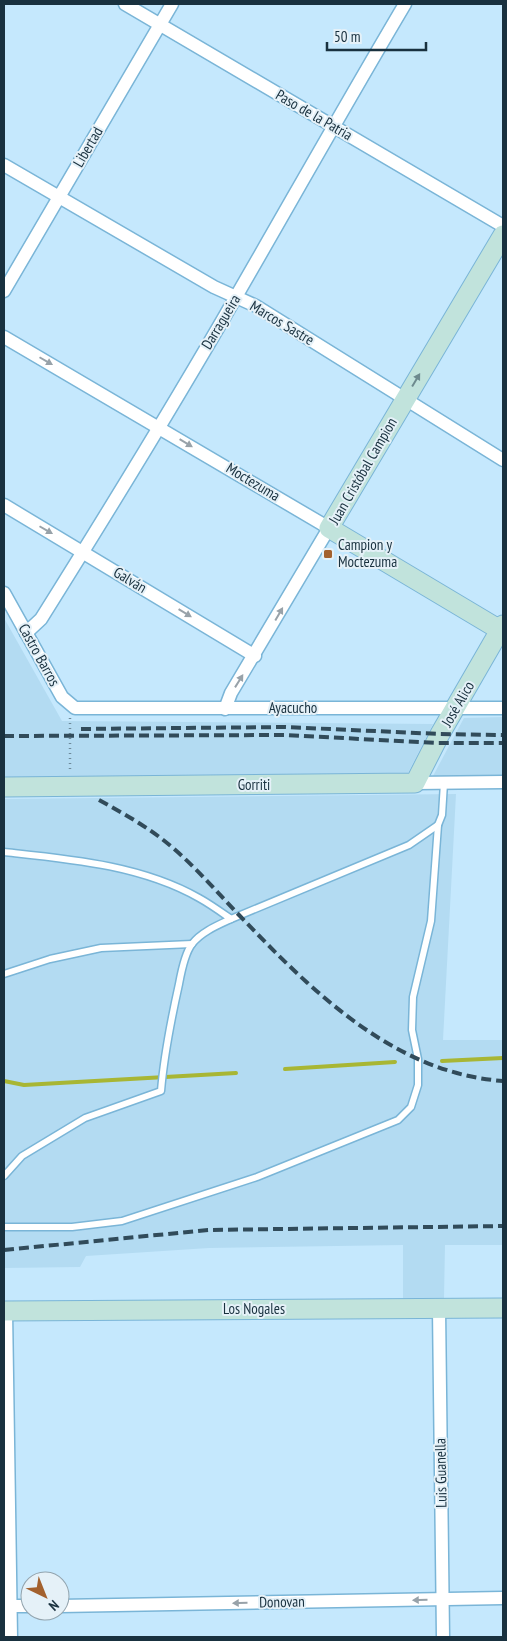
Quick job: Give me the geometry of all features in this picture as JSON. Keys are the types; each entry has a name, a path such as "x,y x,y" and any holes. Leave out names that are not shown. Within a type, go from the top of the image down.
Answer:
{"street":[{"name":"Paso de la Patria","path":"124,4 503,226"},
{"name":"Libertad","path":"4,291 172,4"},
{"name":"Darragueira","path":"26,633 41,619 159,427 237,297 405,4"},
{"name":"Marcos Sastre","path":"4,165 214,287 256,306 503,460"},
{"name":"Juan Cristóbal Campion","path":"225,708 231,693 255,656 404,400 503,235"},
{"name":"Moctezuma","path":"4,337 329,528 502,627"},
{"name":"Galván","path":"4,505 255,656"},
{"name":"Castro Barros","path":"4,593 62,697 76,707"},
{"name":"José Alico","path":"415,783 502,627"},
{"name":"Ayacucho","path":"76,707 503,708"},
{"name":"Gorriti","path":"4,787 503,782"},
{"name":"Los Nogales","path":"5,1311 503,1308"},
{"name":"Luis Guanella","path":"439,1309 443,1637"},
{"path":"5,1311 7,1606 11,1637"},
{"name":"Donovan","path":"70,1606 503,1598"},
{"path":"7,1606 20,1606"}],"lane":[{"path":"4,1228 72,1227 122,1221 257,1177 398,1120 411,1107 418,1085 418,1059 412,1030 413,997 431,921 438,825 442,815 444,783"},
{"path":"4,1176 22,1156 85,1118 161,1092 167,1038 183,966 192,944 218,925 409,845 438,825"},
{"path":"4,852 118,868 168,884 199,898 231,919"},
{"path":"4,974 50,959 101,948 192,944"}],"path":[{"path":"70,786 76,707"}],"shaded area":[{"path":"4,618 62,721 433,724 408,773 4,778"},
{"path":"503,717 503,775 433,776 464,718"},
{"path":"456,794 443,1040 503,1040 503,1245 445,1245 444,1298 403,1298 403,1245 209,1248 86,1256 80,1267 4,1268 4,799"}],"waterway":[{"path":"442,1061 503,1058"},
{"path":"285,1069 395,1062"},
{"path":"4,1081 24,1085 236,1073"}],"railway":[{"path":"81,729 285,727 503,735"},
{"path":"4,736 285,735 437,743 503,743"},
{"path":"99,800 144,826 180,854 295,971 357,1023 390,1045 425,1062 463,1075 503,1081"},
{"path":"4,1250 208,1230 503,1226"}],"place":[{"name":"Campion y Moctezuma","path":"328,554"}]}
